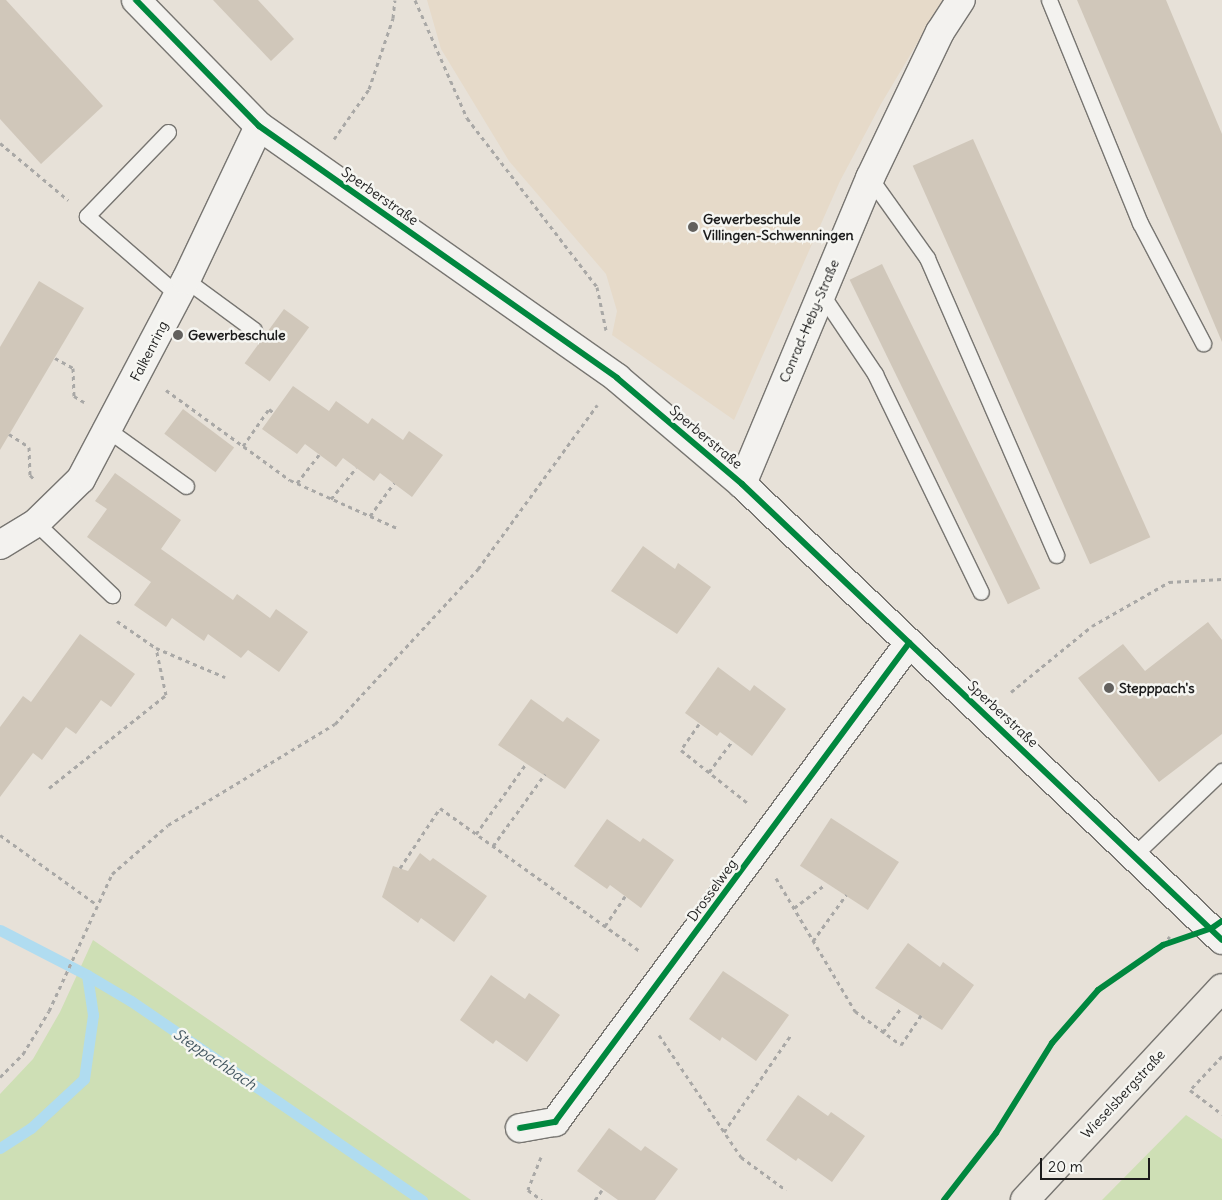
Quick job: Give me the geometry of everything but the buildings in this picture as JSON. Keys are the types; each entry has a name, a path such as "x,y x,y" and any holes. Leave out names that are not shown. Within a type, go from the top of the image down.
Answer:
{"main road":[{"name":"Wieselsbergstraße","path":"1025,1200 1222,988"}],"street":[{"name":"Sperberstraße","path":"136,0 259,126 617,378 742,484 1217,934"},
{"name":"Conrad-Heby-Straße","path":"742,484 820,292 870,178 940,32 961,0"},
{"name":"Falkenring","path":"0,545 45,514 80,479 182,287 259,126"},
{"name":"Drosselweg","path":"555,1122 909,643"},
{"path":"520,1128 555,1122"}],"lane":[{"path":"1049,0 1140,223 1203,343"},
{"path":"168,132 87,216 182,287 254,330"},
{"path":"870,178 927,258 1056,555"},
{"path":"820,292 875,374 981,592"},
{"path":"110,425 186,486"},
{"path":"45,514 112,594"},
{"path":"1134,855 1222,771"}],"path":[{"path":"316,166 369,89 393,18 394,0"},
{"path":"415,0 467,118 597,286 606,328 594,361"},
{"path":"0,144 87,216"},
{"path":"55,358 73,368 74,396 110,425"},
{"path":"139,370 297,483 397,528"},
{"path":"0,1077 24,1054 49,1011 96,904 112,874 168,825 335,724 478,569 617,378"},
{"path":"243,446 269,409 274,413"},
{"path":"9,434 29,447 30,475 45,514"},
{"path":"297,483 319,455"},
{"path":"331,498 356,468"},
{"path":"370,516 394,483"},
{"path":"985,714 1092,626 1160,587 1169,582 1222,579"},
{"path":"112,594 106,614 156,648 225,677"},
{"path":"49,788 166,695 156,648"},
{"path":"699,724 681,750 775,825"},
{"path":"709,772 732,741"},
{"path":"476,834 526,764"},
{"path":"493,846 545,774"},
{"path":"400,868 440,808 668,971"},
{"path":"0,835 96,904"},
{"path":"758,848 855,1011 901,1045 920,1015"},
{"path":"794,908 826,885"},
{"path":"813,940 846,895"},
{"path":"605,926 625,896"},
{"path":"1162,945 1217,934"},
{"path":"641,1007 741,1157 786,1190"},
{"path":"883,1032 902,1007"},
{"path":"724,1132 790,1035"},
{"path":"1222,1056 1190,1090 1222,1114"},
{"path":"542,1200 528,1190 555,1122"},
{"path":"595,1200 602,1190"}],"shaded area":[{"name":"Gewerbeschule Villingen-Schwenningen","path":"427,0 943,0 881,104 840,181 734,420 612,335 617,311 606,274 509,161 441,49"}],"green space":[{"path":"93,940 471,1200 0,1200 0,1094 33,1059 60,1012"},
{"path":"1186,1115 1222,1139 1222,1200 1102,1200"}],"waterway":[{"name":"Steppachbach","path":"0,930 87,975 131,1001 422,1200"},
{"path":"0,1148 31,1128 84,1079 93,1015 87,975"}],"cycle path":[{"path":"136,0 259,126 617,378 742,484 1222,940"},
{"path":"520,1128 555,1122 909,643"},
{"path":"944,1200 996,1133 1052,1043 1098,990 1163,945 1212,928 1222,921"}],"place":[{"name":"Gewerbeschule Villingen-Schwenningen","path":"693,227"},
{"name":"Gewerbeschule","path":"178,335"},
{"name":"Stepppach's","path":"1109,688"}]}
